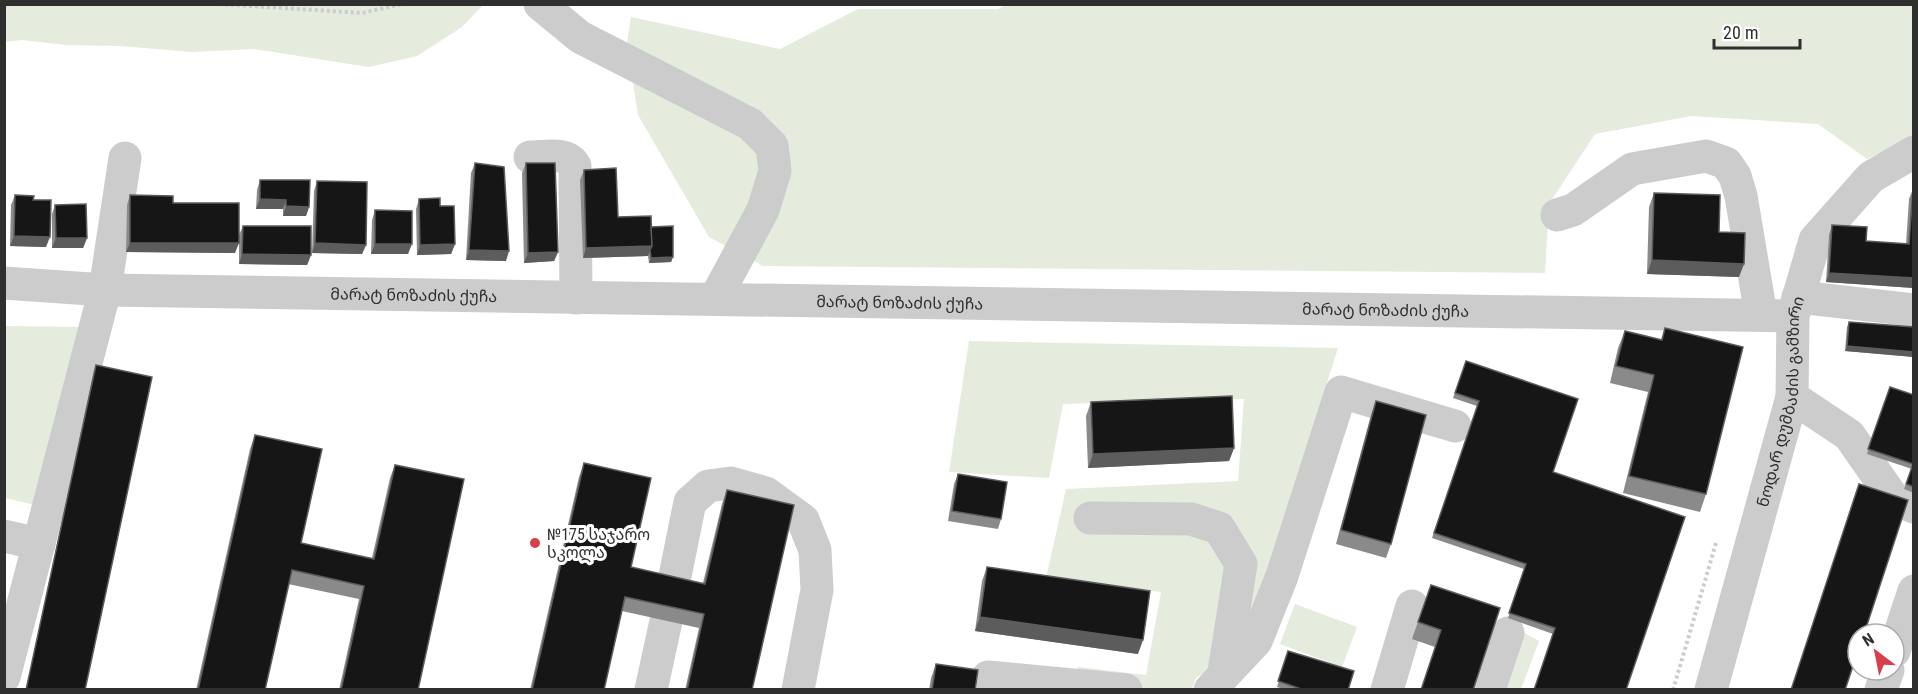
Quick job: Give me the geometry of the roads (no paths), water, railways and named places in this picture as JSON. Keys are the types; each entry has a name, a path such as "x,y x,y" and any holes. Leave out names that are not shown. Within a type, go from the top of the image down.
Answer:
{"street":[{"path":"540,4 580,37 750,124 772,146 775,171 763,210 715,299"},
{"name":"ნოდარ დუმბაძის გამზირი","path":"1711,690 1792,398 1795,306 1815,240 1871,177 1914,152"},
{"path":"530,157 565,156 571,159 575,166 576,297"},
{"path":"1557,215 1573,210 1632,169 1706,156 1726,164 1735,176 1741,196 1761,315"},
{"path":"4,677 105,290 125,158"},
{"name":"მარატ ნოზაძის ქუჩა","path":"4,283 105,290 1761,315 1795,306 1914,310"},
{"path":"1217,681 1256,641 1282,576 1341,392 1455,426"},
{"path":"1792,398 1849,435 1893,498 1914,507"},
{"path":"651,690 690,502 708,486 730,483 766,493 803,520 815,550 817,590 798,690"},
{"path":"1090,518 1191,519 1219,528 1241,564 1217,681"},
{"path":"4,536 39,544"},
{"path":"1387,690 1412,606"},
{"path":"1489,690 1508,633"},
{"path":"988,677 1126,690"}],"place":[{"name":"№175 საჯარო სკოლა","path":"535,543"}]}
